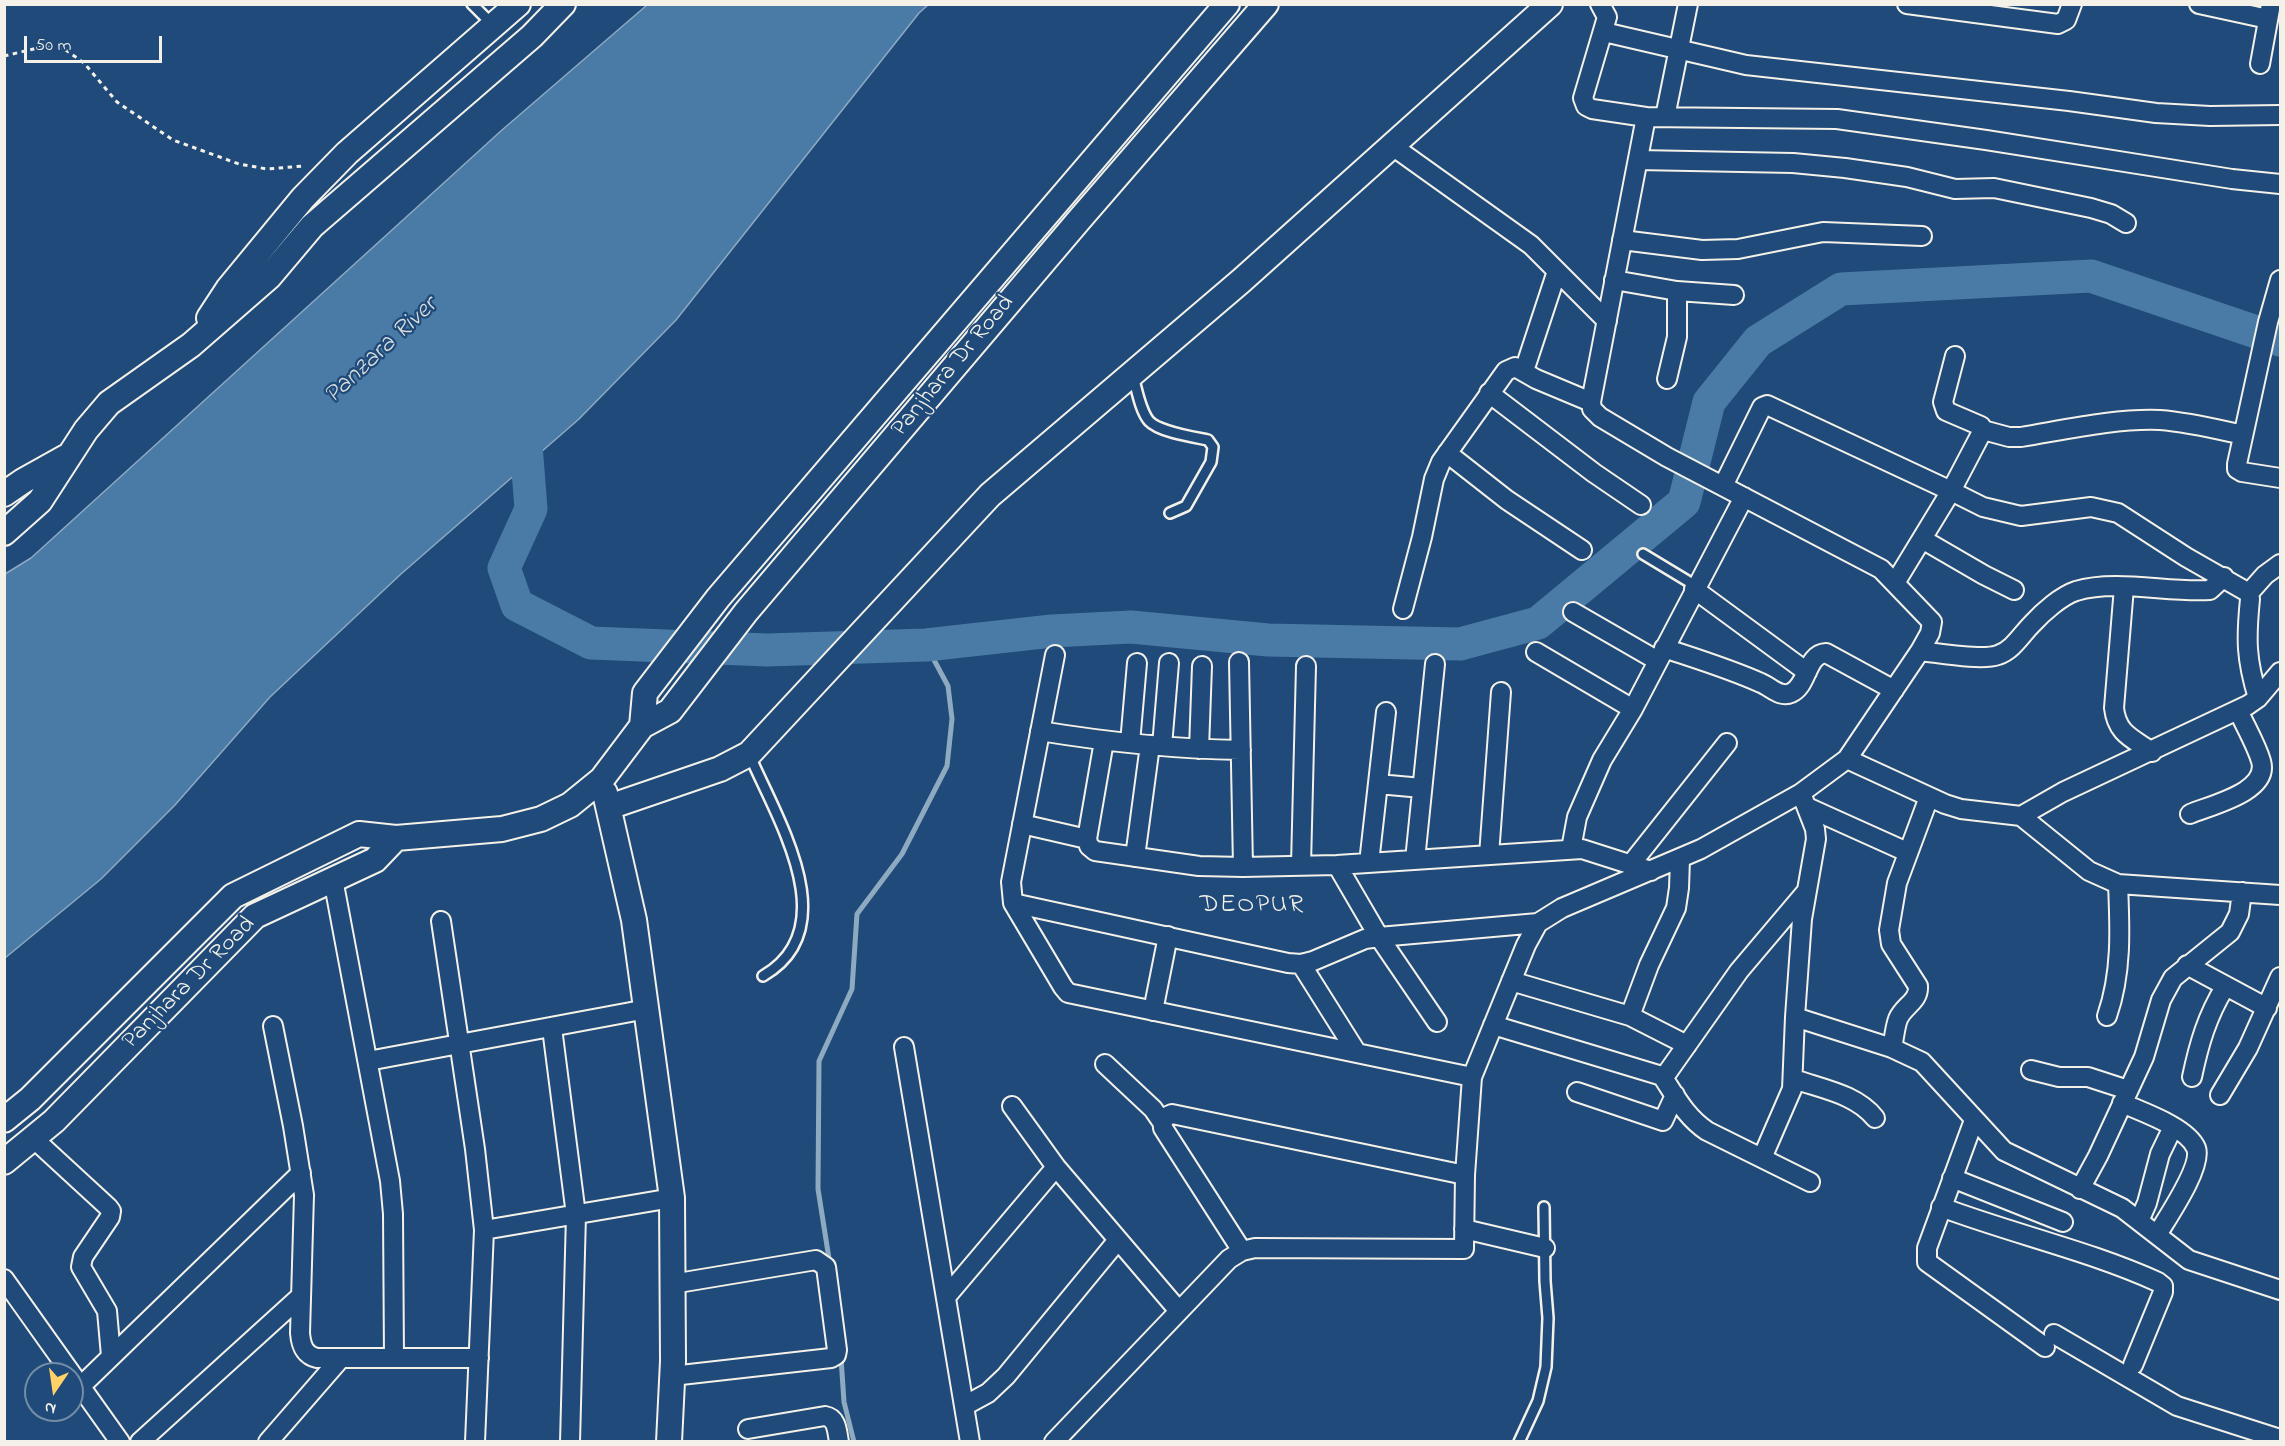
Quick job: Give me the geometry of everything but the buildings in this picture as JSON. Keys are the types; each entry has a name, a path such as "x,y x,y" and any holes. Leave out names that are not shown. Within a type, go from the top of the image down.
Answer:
{"street":[{"path":"191,345 228,289 303,198 338,163 518,4"},
{"path":"4,533 40,501 96,416 109,403 191,345 269,277 312,226 532,36 563,4"},
{"name":"Panjhara Dr Road","path":"642,726 645,693 718,598 1227,4"},
{"name":"Panjhara Dr Road","path":"4,1120 30,1099 233,896 359,834 396,838 502,829 541,819 570,805 602,779 642,726 670,711 746,612 1266,4"},
{"path":"609,807 720,769 749,754 990,495 1241,281 1550,4"},
{"path":"1600,4 1607,17 1583,98 1586,106 1592,109 1646,117 1837,119 2232,179 2280,184"},
{"path":"1665,117 1688,4"},
{"path":"1907,4 1938,6 2058,24 2066,20 2072,4"},
{"path":"2199,4 2270,12 2260,64"},
{"path":"1604,32 1746,65 2036,97 2156,113 2210,116 2280,115"},
{"path":"1013,903 1301,964 1365,939 1538,923 1562,908 1680,859 1804,800 1847,759 1920,651 1930,633 1932,622 1881,569 1667,457 1600,417 1592,409 1591,402 1646,117"},
{"path":"1391,145 1531,245 1607,321"},
{"path":"1638,160 1793,163 1907,177 1955,189 1994,188 2091,208 2111,214 2126,223"},
{"path":"1622,240 1702,250 1738,249 1823,232 1922,236"},
{"path":"1524,371 1557,272"},
{"path":"1614,280 1677,291 1734,295"},
{"path":"2280,280 2268,322 2237,469 2247,473 2280,478"},
{"path":"1666,379 1677,337 1677,291"},
{"path":"1955,356 1943,402 1944,407 1946,411 1981,426 1983,430 2009,437 2021,437 2133,420 2160,420 2193,424 2243,435"},
{"path":"1403,609 1434,479 1447,453 1489,393 1510,368 1515,367 1536,379 1591,402"},
{"path":"1489,393 1594,473 1641,505"},
{"path":"1723,486 1762,407 1767,405 1983,507 2020,516 2091,507 2118,513 2186,557 2249,593"},
{"path":"1894,583 1951,491 1983,430"},
{"path":"1447,453 1507,500 1582,550"},
{"path":"4,494 71,455"},
{"path":"1571,849 1577,817 1602,759 1633,709 1744,497"},
{"path":"1922,539 2014,590"},
{"path":"2258,698 2247,654 2249,593 2265,574 2280,564"},
{"path":"1920,651 1997,656 2010,649 2034,622 2073,592 2086,588 2124,587 2210,590 2224,578"},
{"path":"1695,587 1807,672"},
{"path":"2124,587 2114,708 2116,722 2125,734 2152,752"},
{"path":"1573,612 1661,655 1744,675 1765,684 1777,693 1791,693 1798,688 1816,656 1826,652 1894,690"},
{"path":"1536,652 1633,709"},
{"path":"1055,656 1011,882 1013,903 1068,993 1472,1077"},
{"path":"1239,662 1243,867"},
{"path":"1130,743 1137,663"},
{"path":"1135,857 1156,746 1168,663"},
{"path":"1415,860 1435,664"},
{"path":"1198,749 1202,666"},
{"path":"1301,865 1306,666"},
{"path":"2021,816 2063,792 2238,710 2258,698 2280,672"},
{"path":"1489,855 1501,692"},
{"path":"2190,814 2253,787 2259,779 2261,762 2238,710"},
{"path":"1369,862 1386,712"},
{"path":"1040,731 1156,746 1241,750"},
{"path":"1104,741 1087,839 1089,846 1095,851 1200,866 1243,867 1338,865 1582,849 1651,871"},
{"path":"1631,864 1727,743"},
{"path":"1847,759 1929,797 1961,809 2021,816 2089,871 2118,884 2280,895"},
{"path":"602,779 634,920 672,1198 672,1376 669,1442"},
{"path":"1378,784 1422,788"},
{"path":"1892,1048 1898,1018 1919,992 1918,986 1889,939 1897,883 1929,797"},
{"path":"1804,800 1907,852"},
{"path":"1762,1158 1787,1103 1794,1079 1795,1017 1806,891 1816,839 1815,829 1804,800"},
{"path":"1022,824 1087,839"},
{"name":"Panjhara Dr Road","path":"4,1162 54,1121 255,916 375,860 396,838"},
{"path":"1630,1016 1649,965 1676,908 1680,859"},
{"path":"1338,865 1378,937 1437,1023"},
{"path":"333,879 384,1145 393,1214 394,1358"},
{"path":"2107,1016 2114,996 2119,958 2118,884"},
{"path":"1662,1076 1667,1073 1739,971 1806,891"},
{"path":"2080,1189 2144,1057 2161,999 2173,978 2230,932 2239,914 2242,892"},
{"path":"441,921 476,1149 484,1230 475,1442"},
{"path":"1054,1442 1228,1259 1242,1251 1255,1248 1464,1249 1465,1175 1472,1077 1526,945 1538,923"},
{"path":"1153,1011 1168,936"},
{"path":"1301,964 1357,1053"},
{"path":"2187,965 2267,1008"},
{"path":"2220,1095 2248,1048 2280,977"},
{"path":"1511,981 1630,1016 1687,1045"},
{"path":"2192,1077 2203,1028 2212,1007 2225,987"},
{"path":"368,1061 647,1009"},
{"path":"1795,1017 1892,1048 1922,1062 2004,1151 2122,1208 2189,1260 2280,1290"},
{"path":"1493,1025 1662,1076 1683,1109 1707,1131 1810,1182"},
{"path":"273,1026 304,1194 300,1343 310,1357 317,1358 479,1358"},
{"path":"552,1028 576,1215 570,1442"},
{"path":"904,1047 970,1442"},
{"path":"1105,1064 1153,1109 1242,1251"},
{"path":"2031,1070 2059,1077 2088,1077 2125,1096 2189,1139 2196,1149 2197,1159 2192,1174 2157,1235"},
{"path":"1794,1079 1856,1101 1866,1107 1875,1118"},
{"path":"1577,1092 1663,1121 1675,1095"},
{"path":"1012,1106 1056,1167 1179,1311"},
{"path":"1162,1122 1165,1117 1172,1114 1465,1175"},
{"path":"1974,1120 1927,1248 1927,1262 2050,1340 2177,1406 2280,1439"},
{"path":"2139,1221 2147,1203 2160,1154 2173,1127"},
{"path":"33,1138 111,1211 110,1217 81,1263 81,1267 107,1311 111,1356"},
{"path":"946,1297 1056,1167"},
{"path":"84,1383 301,1173"},
{"path":"1952,1178 2063,1222"},
{"path":"484,1230 672,1198"},
{"path":"1941,1207 1994,1227 2113,1264 2163,1286 2163,1292 2133,1365"},
{"path":"1464,1229 1545,1248"},
{"path":"964,1406 988,1393 1006,1377 1118,1240"},
{"path":"672,1284 816,1260 826,1267 837,1350 836,1355 831,1358 672,1376"},
{"path":"4,1279 64,1362"},
{"path":"140,1442 301,1296"},
{"path":"268,1442 341,1358"},
{"path":"84,1390 120,1442"},
{"path":"748,1429 825,1416 831,1417 834,1421 839,1442"}],"lane":[{"path":"472,4 493,26"},
{"path":"1132,374 1144,413 1150,422 1159,428 1208,441 1213,447 1211,462 1186,506 1170,513"},
{"path":"1642,554 1695,587"},
{"path":"749,754 794,857 804,915 799,934 790,952 776,968 763,976"},
{"path":"1519,1442 1538,1401 1546,1367 1548,1317 1544,1207"}],"path":[{"path":"4,56 42,48 63,48 84,63 117,102 174,140 239,164 267,169 338,163"}],"water":[{"name":"Panzara River","path":"647,5 928,5 919,13 676,320 579,419 401,574 270,697 175,805 101,879 5,958 5,574 31,558 502,130"}],"waterway":[{"path":"524,419 531,509 504,568 517,605 591,643 767,650 926,645 1052,631 1131,627 1268,640 1460,644 1538,623 1684,502 1709,402 1758,341 1841,289 2091,276 2280,340"},
{"path":"830,1265 818,1189 819,1061 852,989 857,914 902,854 947,766 952,719 948,686 926,645"},
{"path":"841,1358 844,1402 854,1442"}],"district":[{"name":"DEOPUR","path":"1252,907"}]}
